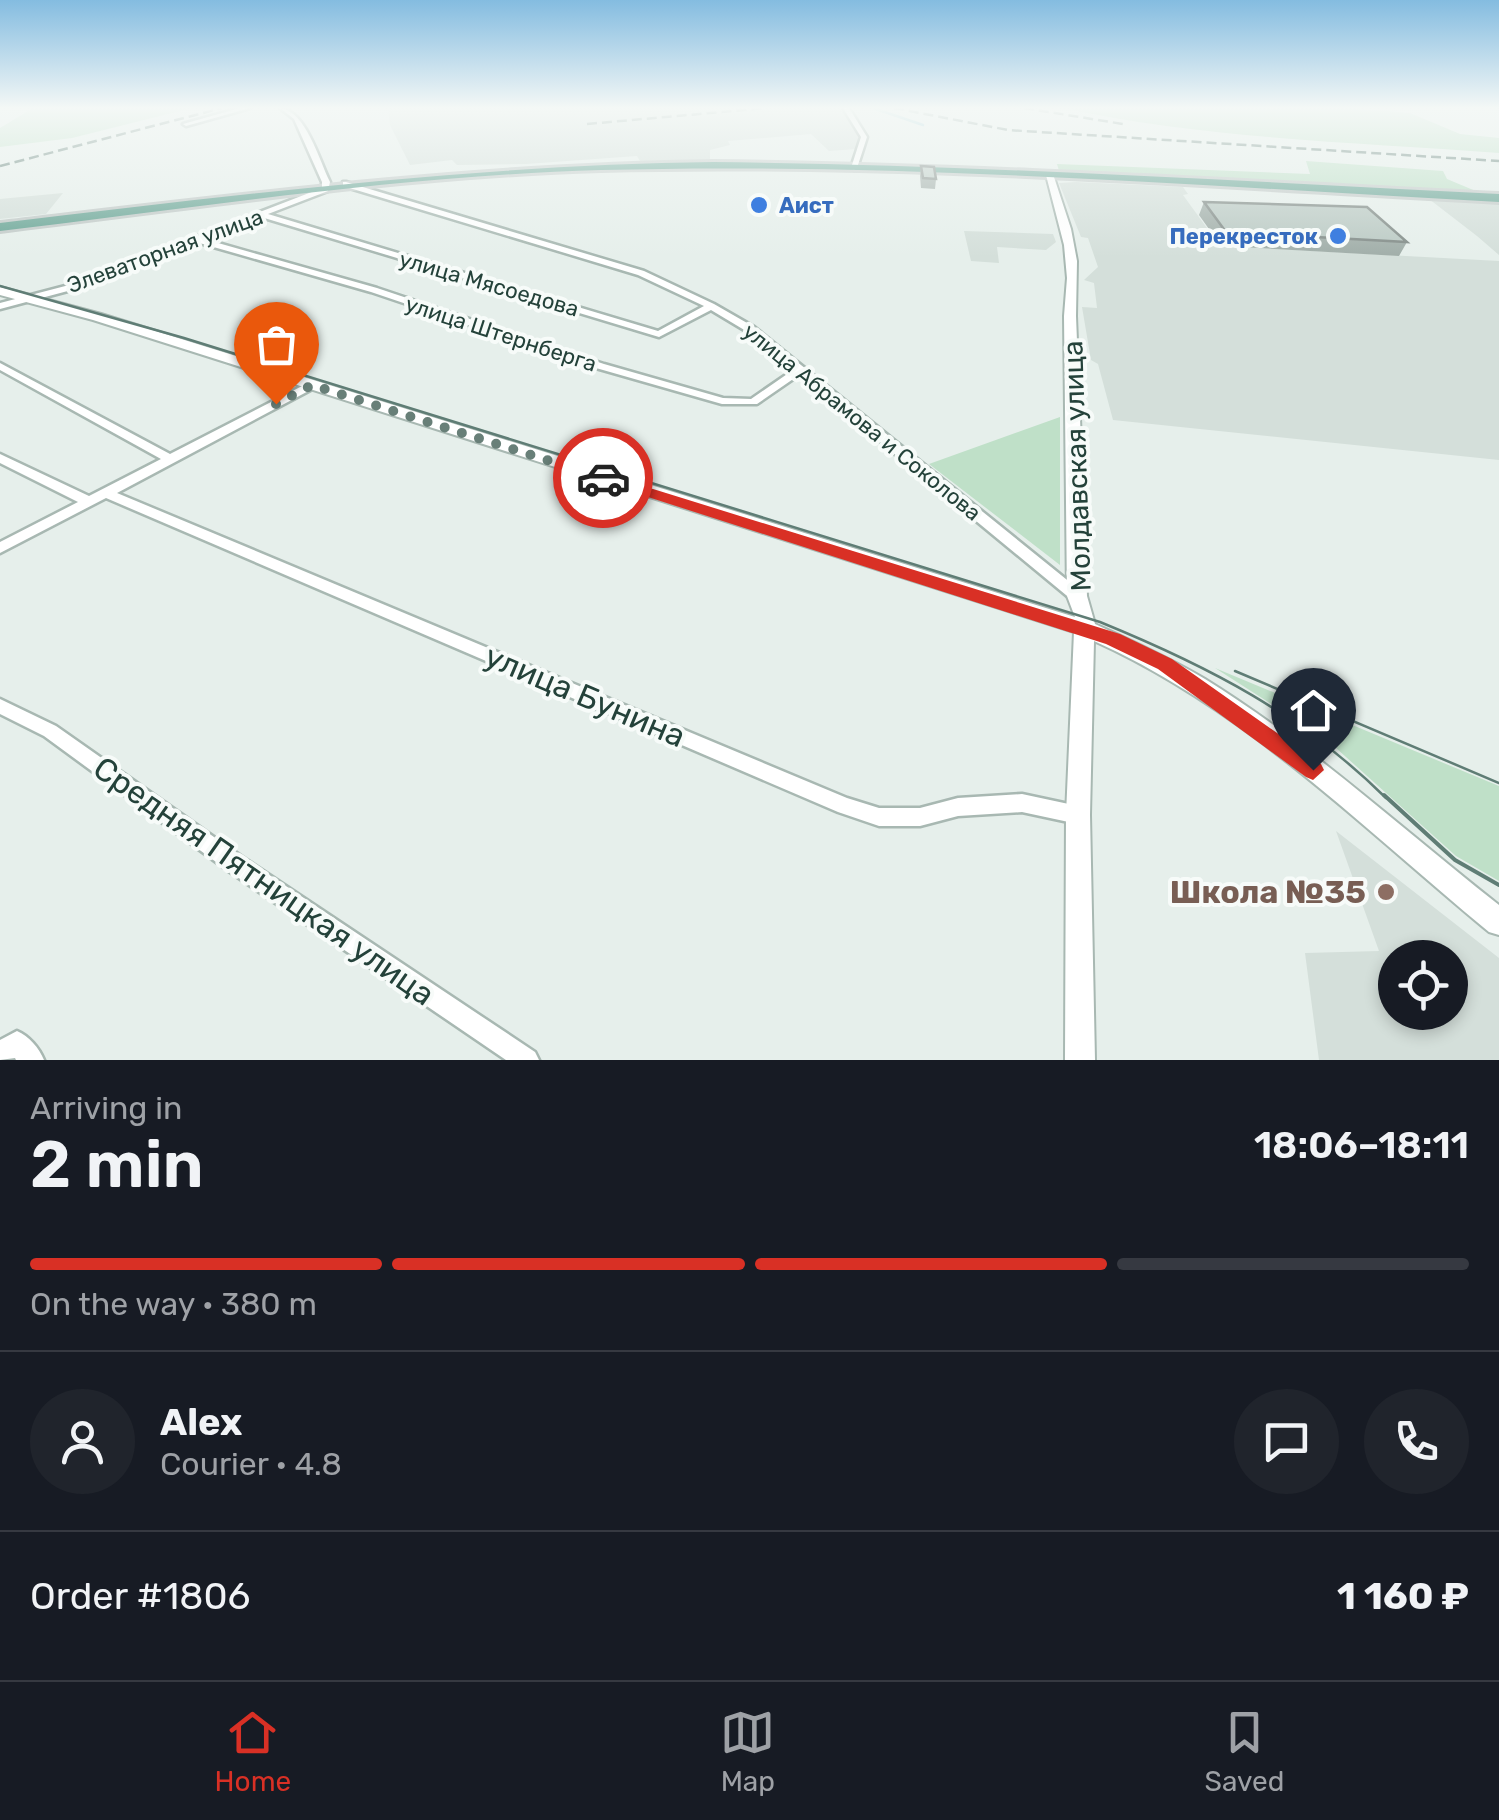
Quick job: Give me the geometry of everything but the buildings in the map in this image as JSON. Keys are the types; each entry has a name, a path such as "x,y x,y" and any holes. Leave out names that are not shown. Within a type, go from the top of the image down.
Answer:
{"main road":[{"path":"0,227 346,184 590,168 854,168 1499,198"}],"street":[{"path":"314,157 327,186"},
{"path":"854,168 857,157"},
{"name":"Молдавская улица","path":"1049,176 1072,247 1076,278 1070,316 1077,596 1083,607 1078,815 1080,1060"},
{"name":"улица Абрамова и Соколова","path":"346,184 641,273 711,306 750,329 1077,596"},
{"name":"Элеваторная улица","path":"0,306 76,286 327,186"},
{"name":"улица Мясоедова","path":"264,214 659,334 711,306"},
{"name":"улица Штернберга","path":"198,240 374,290 583,361 722,401 752,402 798,370"},
{"path":"0,291 98,317 1082,628 1165,664 1245,719 1290,751 1499,922"},
{"path":"1,366 170,459"},
{"path":"0,548 312,385"},
{"name":"улица Бунина","path":"0,458 845,806 879,817 920,817 958,807 1022,803 1078,815"},
{"name":"Средняя Пятницкая улица","path":"0,706 50,732 250,874 527,1060"},
{"path":"0,1054 16,1043 32,1060"}],"shaded area":[{"path":"406,157 617,157 526,164 457,165 452,160 410,165"},
{"path":"638,157 710,157 710,160 640,161"},
{"path":"1059,183 1183,187 1188,194 1183,195 1220,246 1499,261 1499,460 1113,420 1098,364 1091,360 1082,307 1097,308 1094,283 1084,280 1098,267 1088,238 1081,237"},
{"path":"63,193 46,214 0,219 0,199"},
{"path":"1429,199 1499,202 1499,255 1477,236"},
{"path":"964,231 1053,234 1056,242 1046,250 997,247 999,263 971,261"},
{"name":"Школа №35","path":"1336,831 1499,958 1499,1060 1319,1060 1305,953 1378,951 1378,1030 1468,1030 1468,940 1378,940 1378,948"}],"green space":[{"path":"1306,161 1443,171 1447,179 1478,192 1060,174 1057,164 1310,174"},
{"path":"1060,417 1060,565 929,464"},
{"path":"1215,668 1499,786 1499,881 1456,856 1326,739"}],"tram line":[{"path":"0,286 184,338 1100,622 1252,695 1321,741 1386,798"},
{"path":"1235,671 1499,783"},
{"path":"1384,795 1455,860 1499,885"}],"railway":[{"path":"0,166 33,157"},
{"path":"1443,157 1499,161"}],"way so far":[{"path":"276,404 312,385 603,478"}],"place":[{"name":"Аист","path":"759,205"},
{"name":"Перекресток","path":"1338,236"},
{"name":"Школа №35","path":"1386,892"}],"route":[{"path":"603,478 1113,639 1165,664 1313,770"}]}
